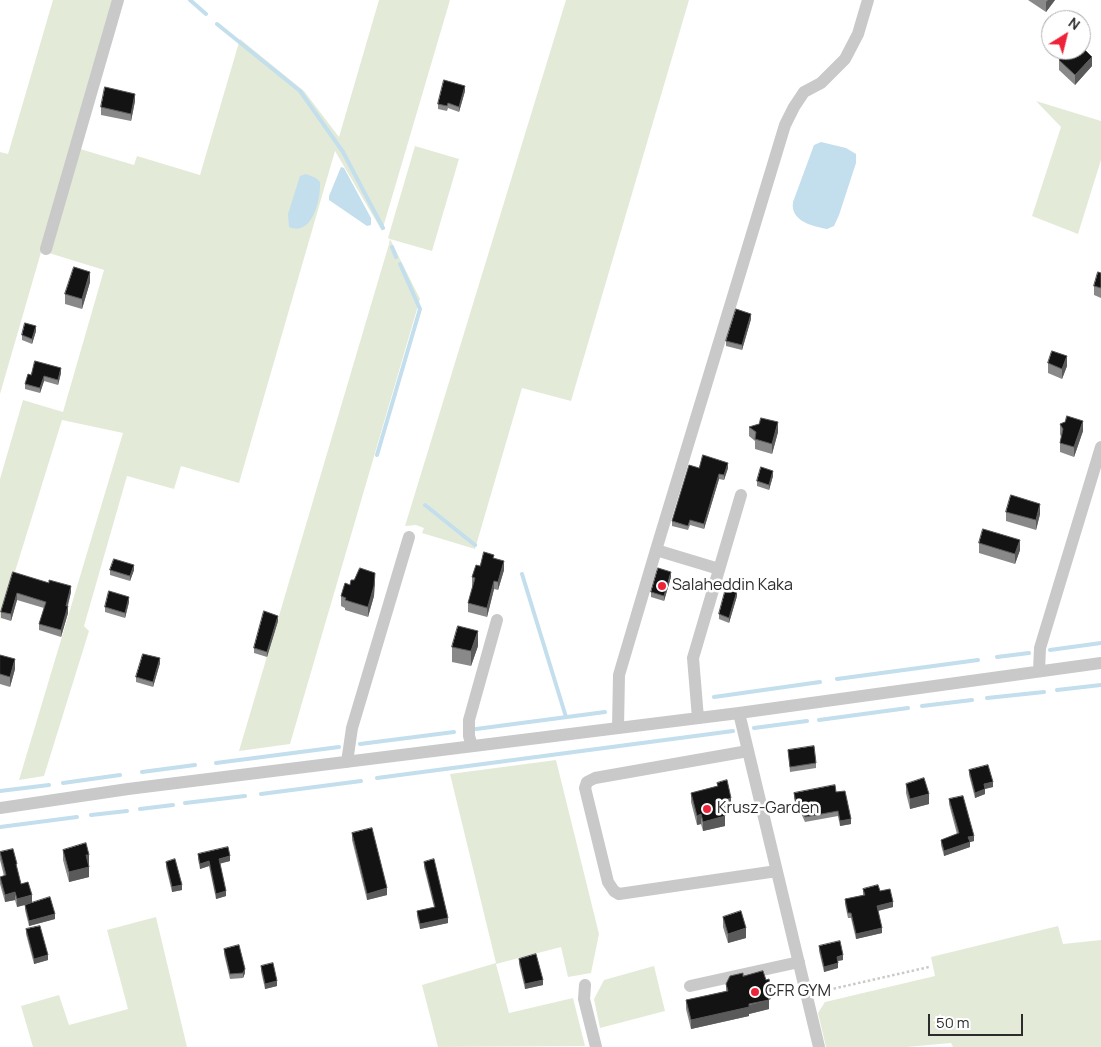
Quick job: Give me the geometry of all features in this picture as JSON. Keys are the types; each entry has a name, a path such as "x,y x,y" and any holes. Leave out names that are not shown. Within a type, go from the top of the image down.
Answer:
{"street":[{"path":"46,249 118,0"},
{"path":"618,728 619,675 785,125 804,92 821,83 845,59 858,34 868,0"},
{"path":"1039,671 1040,648 1101,447"},
{"path":"698,718 693,658 742,495"},
{"path":"347,762 352,728 409,537"},
{"path":"656,550 720,569"},
{"path":"472,746 469,736 469,720 497,620"},
{"path":"0,808 128,789 739,714 1101,663"},
{"path":"739,714 819,1047"},
{"path":"748,751 594,778 587,782 585,788 608,882 614,892 618,894 777,871"},
{"path":"690,986 799,962"},
{"path":"586,985 584,999 596,1047"}],"path":[{"path":"806,994 930,967"}],"green space":[{"path":"53,0 114,0 0,394 0,152 8,154"},
{"path":"379,0 450,0 382,231 335,151 239,483 181,466 174,489 127,476 84,626 89,631 44,776 19,780 123,433 62,420 0,620 0,479 23,400 63,412 104,270 49,253 80,149 134,165 137,156 200,175 240,39 304,91 339,137"},
{"path":"566,0 689,0 571,401 522,388 475,549 422,533 424,528 416,525 405,526"},
{"path":"1036,101 1101,121 1101,160 1078,234 1032,216 1061,127"},
{"path":"415,146 459,159 432,251 388,238"},
{"path":"390,239 420,299 290,744 239,751 389,244"},
{"path":"556,760 599,934 591,973 568,977 561,947 496,964 509,1013 573,998 585,1046 438,1047 422,985 496,963 450,774"},
{"path":"156,917 187,1047 33,1047 21,1006 59,995 69,1025 128,1009 107,930"},
{"path":"1058,926 1063,944 1101,940 1101,1047 953,1047 951,1043 907,1047 826,1047 818,1013 825,1002 935,976 931,957"},
{"path":"654,966 665,1011 600,1028 594,999 604,980"}],"water":[{"path":"821,142 846,148 856,154 856,163 839,215 834,226 827,229 803,222 795,214 793,208 793,202 814,145"},
{"path":"341,167 344,168 371,218 371,225 367,226 329,200"},
{"path":"306,174 320,182 319,198 314,215 304,227 297,229 289,227 288,214 300,176"}],"building":[{"path":"1059,60 1089,60 1075,75"},
{"path":"444,80 465,86 459,107 448,103 447,106 438,104"},
{"path":"105,87 135,94 131,114 101,107"},
{"path":"74,267 90,272 82,299 65,294"},
{"path":"1098,272 1101,273 1101,288 1094,286"},
{"path":"736,309 751,314 742,345 726,341"},
{"path":"25,323 36,326 32,339 22,335"},
{"path":"1052,351 1067,356 1062,369 1048,363"},
{"path":"35,361 61,368 58,380 44,376 40,388 25,384 28,374 31,375"},
{"path":"1067,416 1083,421 1074,447 1060,443 1063,429 1060,424 1065,422"},
{"path":"761,418 778,422 772,444 755,439 756,432 749,427 759,424"},
{"path":"703,455 728,463 724,475 719,474 704,524 690,520 688,526 672,521 689,465 699,468"},
{"path":"761,467 773,471 769,485 757,481"},
{"path":"1011,495 1040,504 1036,520 1006,512"},
{"path":"983,529 1020,540 1015,554 979,543"},
{"path":"484,552 494,555 493,558 504,561 498,582 494,581 487,608 468,603 475,578 472,577 476,565 480,566"},
{"path":"114,559 134,565 130,576 110,570"},
{"path":"360,568 375,573 374,586 368,607 345,600 346,598 341,596 345,583 350,585 351,580 354,580"},
{"path":"658,568 671,572 664,596 651,592"},
{"path":"13,572 49,583 49,580 71,586 66,606 68,606 61,630 39,624 46,602 17,593 11,614 1,612"},
{"path":"726,588 737,591 729,618 719,614"},
{"path":"109,591 129,597 125,613 105,607"},
{"path":"264,611 278,616 267,652 254,648"},
{"path":"458,626 478,631 471,651 452,647"},
{"path":"143,654 160,658 153,682 136,677"},
{"path":"0,655 15,659 10,677 0,674"},
{"path":"814,746 816,763 790,767 788,750"},
{"path":"988,765 993,782 984,784 985,789 975,793 969,770"},
{"path":"924,778 929,794 910,799 906,784"},
{"path":"727,780 731,798 723,801 725,816 703,822 701,814 697,816 691,793 718,786 717,783"},
{"path":"835,785 836,792 845,791 851,819 840,821 838,811 805,817 800,806 797,807 794,793"},
{"path":"963,796 974,836 968,837 970,842 944,851 941,840 959,833 949,799"},
{"path":"372,828 387,888 367,894 352,833"},
{"path":"86,843 89,867 69,872 63,850"},
{"path":"228,847 230,856 219,859 226,891 216,894 209,861 200,864 198,854"},
{"path":"13,849 21,884 28,882 32,895 17,899 15,892 5,895 0,877 6,875 0,852"},
{"path":"175,859 182,885 172,887 166,862"},
{"path":"434,859 448,918 420,924 417,911 435,907 424,862"},
{"path":"878,885 880,891 890,889 893,902 877,906 882,928 856,934 851,913 848,913 845,899 865,895 863,889"},
{"path":"50,897 55,914 29,921 25,905"},
{"path":"741,911 746,928 728,934 723,917"},
{"path":"40,926 48,955 34,959 26,929"},
{"path":"840,941 843,955 837,957 838,963 824,967 819,946"},
{"path":"239,945 245,969 243,973 230,974 224,949"},
{"path":"536,954 543,980 525,984 519,959"},
{"path":"273,963 277,981 265,984 261,966"},
{"path":"763,971 766,980 769,979 771,989 767,990 769,1000 749,1004 749,1007 691,1020 686,1000 728,991 726,984 730,976 743,973 743,976"}],"waterway":[{"path":"190,0 206,14"},
{"path":"217,24 300,91 343,152 383,228"},
{"path":"392,247 396,257"},
{"path":"377,455 420,309 400,264"},
{"path":"425,505 475,545"},
{"path":"522,574 566,717"},
{"path":"1050,650 1101,643"},
{"path":"997,657 1029,653"},
{"path":"837,679 978,660"},
{"path":"714,697 820,682"},
{"path":"1057,690 1101,685"},
{"path":"987,698 1044,692"},
{"path":"922,706 972,700"},
{"path":"819,720 908,708"},
{"path":"476,729 605,712"},
{"path":"754,728 807,721"},
{"path":"377,778 733,731"},
{"path":"360,744 454,732"},
{"path":"216,763 339,747"},
{"path":"142,772 195,765"},
{"path":"63,783 120,775"},
{"path":"261,794 361,781"},
{"path":"0,791 49,785"},
{"path":"185,803 245,796"},
{"path":"140,809 173,805"},
{"path":"91,815 127,811"},
{"path":"0,827 77,817"}],"place":[{"name":"Salaheddin Kaka","path":"662,586"},
{"name":"Krusz-Garden","path":"707,809"},
{"name":"CFR GYM","path":"755,992"}]}
